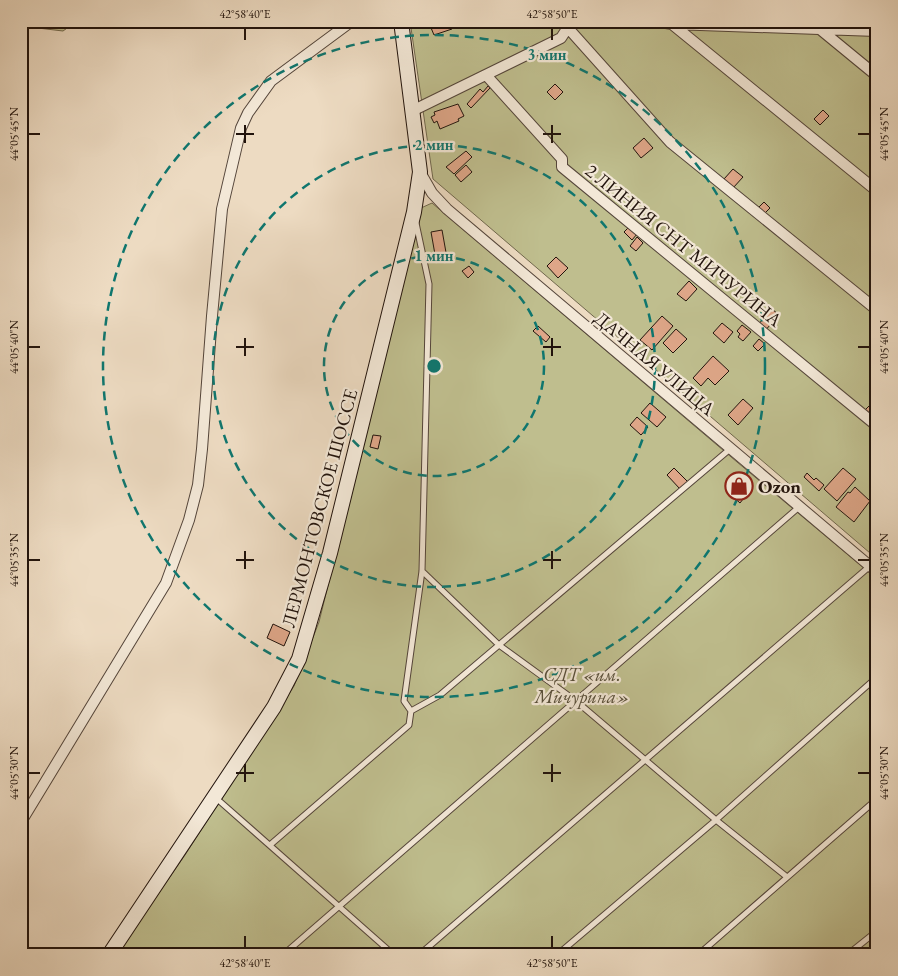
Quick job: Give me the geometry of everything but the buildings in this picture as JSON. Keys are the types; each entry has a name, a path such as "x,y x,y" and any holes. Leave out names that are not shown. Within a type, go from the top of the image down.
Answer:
{"street":[{"path":"21,822 166,583 189,520 198,485 202,449 222,210 242,128 248,112 271,81 352,21"},
{"name":"ЛЕРМОНТОВСКОЕ ШОССЕ","path":"109,955 274,707 299,658 330,553 414,212 420,172 401,21"},
{"path":"654,21 672,24 877,31"},
{"path":"672,24 877,191"},
{"path":"412,111 561,38 570,25 670,142 877,310"},
{"path":"820,30 877,76"},
{"name":"2 ЛИНИЯ СНТ МИЧУРИНА","path":"486,75 562,159 562,167 877,426"},
{"name":"ДАЧНАЯ УЛИЦА","path":"420,172 432,193 447,209 874,569"}],"lane":[{"path":"270,845 409,725 411,711 404,701 422,571 429,284 414,212"},
{"path":"411,711 440,695 730,449"},
{"path":"283,955 799,507"},
{"path":"419,955 646,760 874,569"},
{"path":"422,571 499,645 576,701 716,820 787,877"},
{"path":"557,955 716,820 877,677"},
{"path":"215,796 394,955"},
{"path":"698,955 877,799"},
{"path":"847,955 877,931"}],"green space":[{"path":"21,21 77,21 63,31 21,26"},
{"path":"410,21 877,21 877,559 433,179"},
{"name":"СДТ «им. Мичурина»","path":"432,203 877,579 877,955 116,955 185,855 294,686 319,622 421,208"}],"place":[{"name":"Ozon","path":"739,486"}]}
